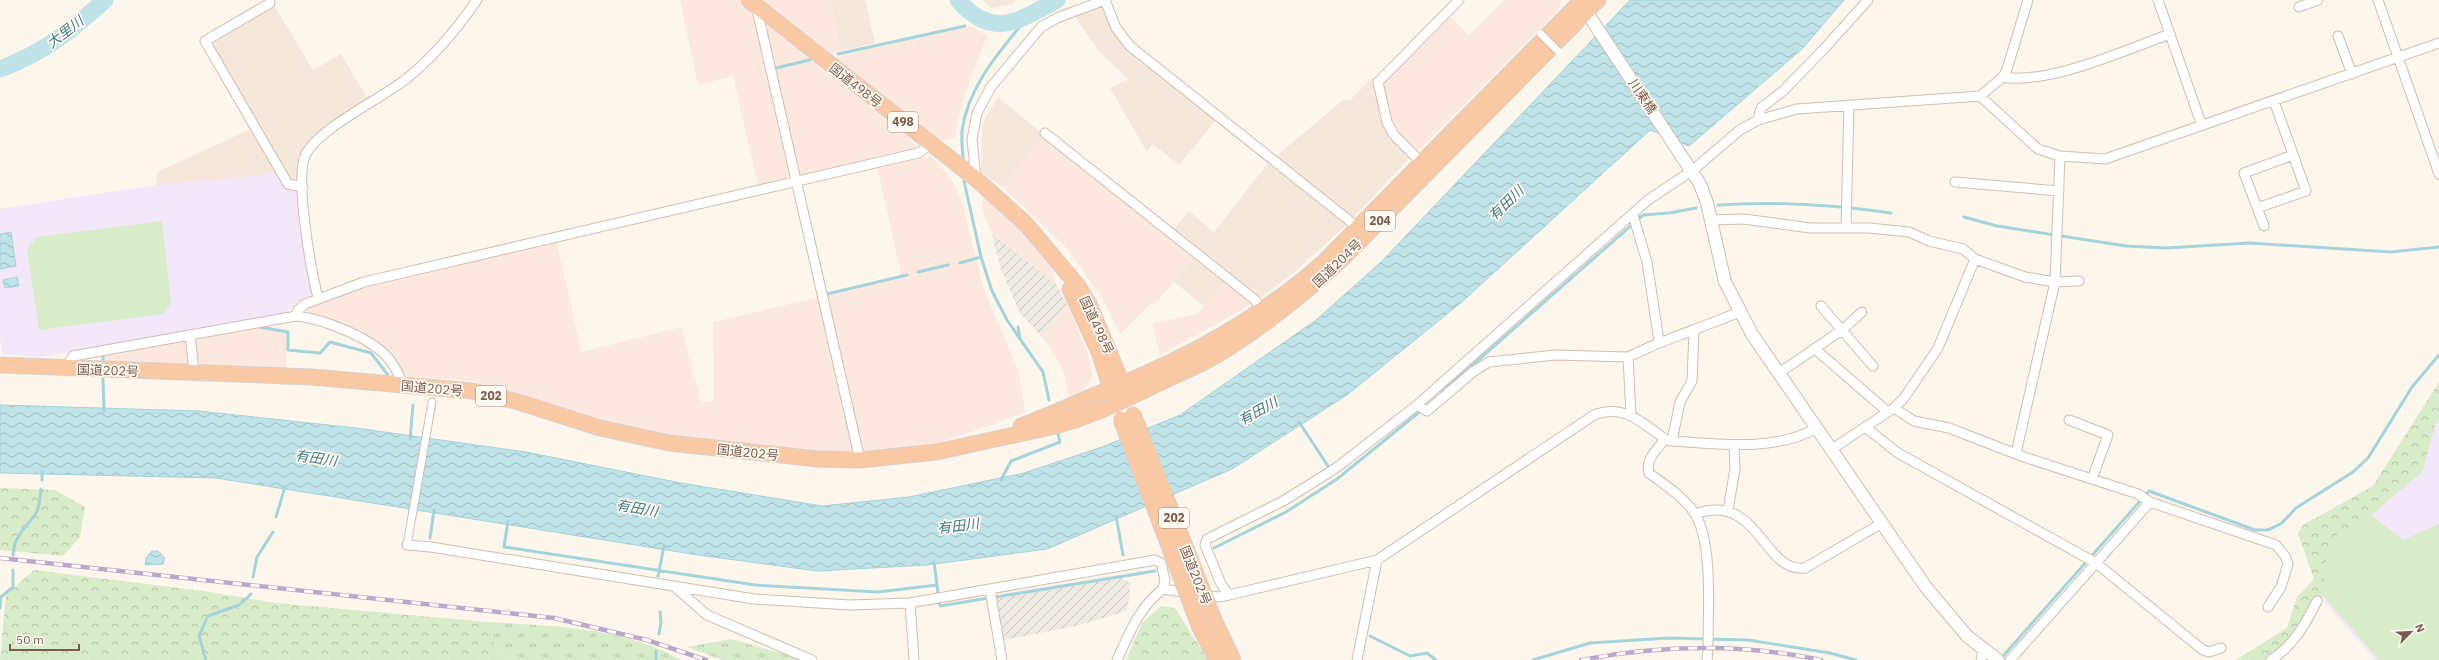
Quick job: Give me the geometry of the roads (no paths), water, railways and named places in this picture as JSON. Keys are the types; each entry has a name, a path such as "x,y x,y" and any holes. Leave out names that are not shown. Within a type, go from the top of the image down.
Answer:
{"highway":[{"name":"国道204号","path":"1119,394 1203,347 1267,315 1296,287 1362,231 1426,167 1582,3 1598,0"},
{"name":"国道498号","path":"753,2 976,179 1026,224 1078,286 1089,304 1119,394"},
{"name":"国道202号","path":"0,365 312,377 472,391 515,402 600,428 669,443 818,460 860,460 936,452 1069,423 1119,394 1200,628 1217,660"},
{"name":"国道202号","path":"1127,416 1215,622 1234,660"}],"street":[{"path":"318,298 306,227 303,186 304,162 313,145 327,132 406,79 438,50 464,19 477,0"},
{"path":"976,179 972,139 977,113 991,87 1041,27 1059,17 1105,0 1116,28 1130,46 1362,231"},
{"path":"1426,167 1394,135 1387,122 1378,82 1459,0"},
{"path":"1758,120 1761,108 1783,91 1868,0"},
{"path":"1229,595 1221,584 1205,545 1207,539 1285,500 1324,476 1417,405 1660,191 1724,142 1758,120 1797,109 1980,96 2003,77 2028,0"},
{"path":"2158,0 2202,126"},
{"path":"2299,7 2318,0"},
{"path":"2378,0 2439,174"},
{"path":"753,2 860,460"},
{"path":"270,3 205,41 288,184 303,186"},
{"name":"川東橋","path":"1582,3 1597,28 1691,167 1700,184 1711,220 1725,282 1739,312 1779,373 1948,615 1982,655 1998,660"},
{"path":"1541,34 1558,51"},
{"path":"2003,77 2013,79 2052,75 2170,34"},
{"path":"2338,36 2352,74"},
{"path":"1980,96 2038,149 2060,156 2105,159 2439,43"},
{"path":"2257,208 2306,191 2274,101"},
{"path":"1846,228 1849,105"},
{"path":"1045,133 1254,300 1267,315"},
{"path":"296,316 298,310 318,298 364,282 795,181 918,154 932,144"},
{"path":"2016,453 2055,282 2060,156"},
{"path":"2264,226 2244,173 2293,156"},
{"path":"1955,182 2059,191"},
{"path":"1633,215 1646,262 1659,341"},
{"path":"1711,220 1744,219 1810,228 1846,228 1909,232 1929,241 1963,249 1975,259 2025,277 2055,282 2079,281"},
{"path":"1832,449 1891,410 1904,398 1938,348 1975,259"},
{"path":"1821,306 1873,366"},
{"path":"1417,405 1427,411 1474,371 1489,362 1556,356 1628,357 1659,341 1694,331 1739,312"},
{"path":"1779,373 1842,330 1862,312"},
{"path":"66,368 73,356 296,316 321,321 363,339 378,349 391,362 402,386"},
{"path":"1694,331 1692,381 1680,402 1668,440 1648,461 1649,473 1682,499 1695,514 1702,529 1708,580 1707,660"},
{"path":"190,335 194,372"},
{"path":"1483,347 1489,362"},
{"path":"1815,349 1891,410 1914,421 1949,428 2024,457 2138,494 2150,502 2276,546 2288,564 2281,587 2268,607"},
{"path":"1628,357 1631,415"},
{"path":"432,402 407,546 432,547 754,599 850,605 910,603 1156,560 1160,563 1165,580 1163,589 1154,596 1135,620 1117,660"},
{"path":"1163,589 1219,597 1376,560 1594,415 1606,410 1619,411 1631,415 1668,440 1734,445 1786,440 1805,434 1817,428"},
{"path":"2069,420 2108,435 2092,479"},
{"path":"1865,427 1898,453 2086,556 2203,650 2209,652 2221,648"},
{"path":"1728,510 1735,469 1734,445"},
{"path":"2010,660 2150,502"},
{"path":"1695,514 1707,509 1728,510 1740,516 1786,565 1799,569 1805,568 1882,522"},
{"path":"1357,660 1376,560"},
{"path":"674,587 707,615 812,660"},
{"path":"990,590 1002,660"},
{"path":"2271,660 2282,653 2302,631 2317,601"},
{"path":"910,603 914,660"}],"water":[{"name":"有田川","path":"1630,0 1844,0 1802,49 1689,146 1650,130 1463,301 1347,395 1232,469 1047,549 927,565 817,571 698,555 216,478 0,473 0,405 199,411 356,428 526,452 681,483 822,506 909,497 1024,473 1102,447 1180,415 1316,320 1381,262"},
{"path":"11,232 16,266 0,269 0,234"},
{"path":"17,277 19,286 5,288 3,280"},
{"path":"152,551 158,551 165,558 163,564 145,565 146,558"}],"waterway":[{"name":"大里川","path":"0,69 30,56 56,40 80,22 105,0"},
{"name":"大里川","path":"958,0 971,13 983,20 995,23 1007,23 1019,20 1057,0"},
{"path":"963,162 962,131 965,115 971,99 978,84 996,56 1027,18"},
{"path":"838,54 965,26"},
{"path":"776,68 810,60"},
{"path":"964,181 981,257 992,291 1007,320 1043,372 1049,400"},
{"path":"1718,205 1761,203 1804,204 1891,213"},
{"path":"1442,392 1643,215 1669,213 1696,208"},
{"path":"1964,217 1997,226 2126,246 2167,248 2249,243 2391,252 2439,247"},
{"path":"960,263 981,257"},
{"path":"918,272 948,265"},
{"path":"827,294 907,275"},
{"path":"260,327 288,332 288,350 320,353 330,342 371,353 388,375"},
{"path":"1018,327 1020,339"},
{"path":"103,362 103,355 105,354"},
{"path":"2004,655 2149,491 2255,530 2268,530 2282,523 2296,508 2353,472 2368,458 2412,387 2439,355"},
{"path":"103,379 104,411"},
{"path":"410,439 413,405"},
{"path":"1214,548 1286,512 1337,479 1423,409"},
{"path":"1299,422 1328,466"},
{"path":"1001,480 1011,461 1060,442 1058,434"},
{"path":"42,472 42,480"},
{"path":"276,517 285,487"},
{"path":"13,555 16,541 21,532 36,514 41,489"},
{"path":"430,538 434,510"},
{"path":"1116,516 1123,555"},
{"path":"508,521 504,547 755,585 878,592 937,585"},
{"path":"253,577 257,557 273,532"},
{"path":"658,576 664,546"},
{"path":"934,562 938,593"},
{"path":"0,608 1,597 13,587 13,570"},
{"path":"939,602 940,606 1155,571"},
{"path":"206,660 199,636 208,616 239,605 251,594"},
{"path":"659,634 661,622 660,612"},
{"path":"1370,636 1410,656 1427,653 1436,660"},
{"path":"1533,660 1590,643 1668,638 1748,640 1830,653 1856,660"},
{"path":"656,651 656,660"}],"railway":[{"path":"0,558 554,618 647,640 706,660"},
{"path":"1581,660 1641,651 1701,648 1761,651 1821,660"}]}
